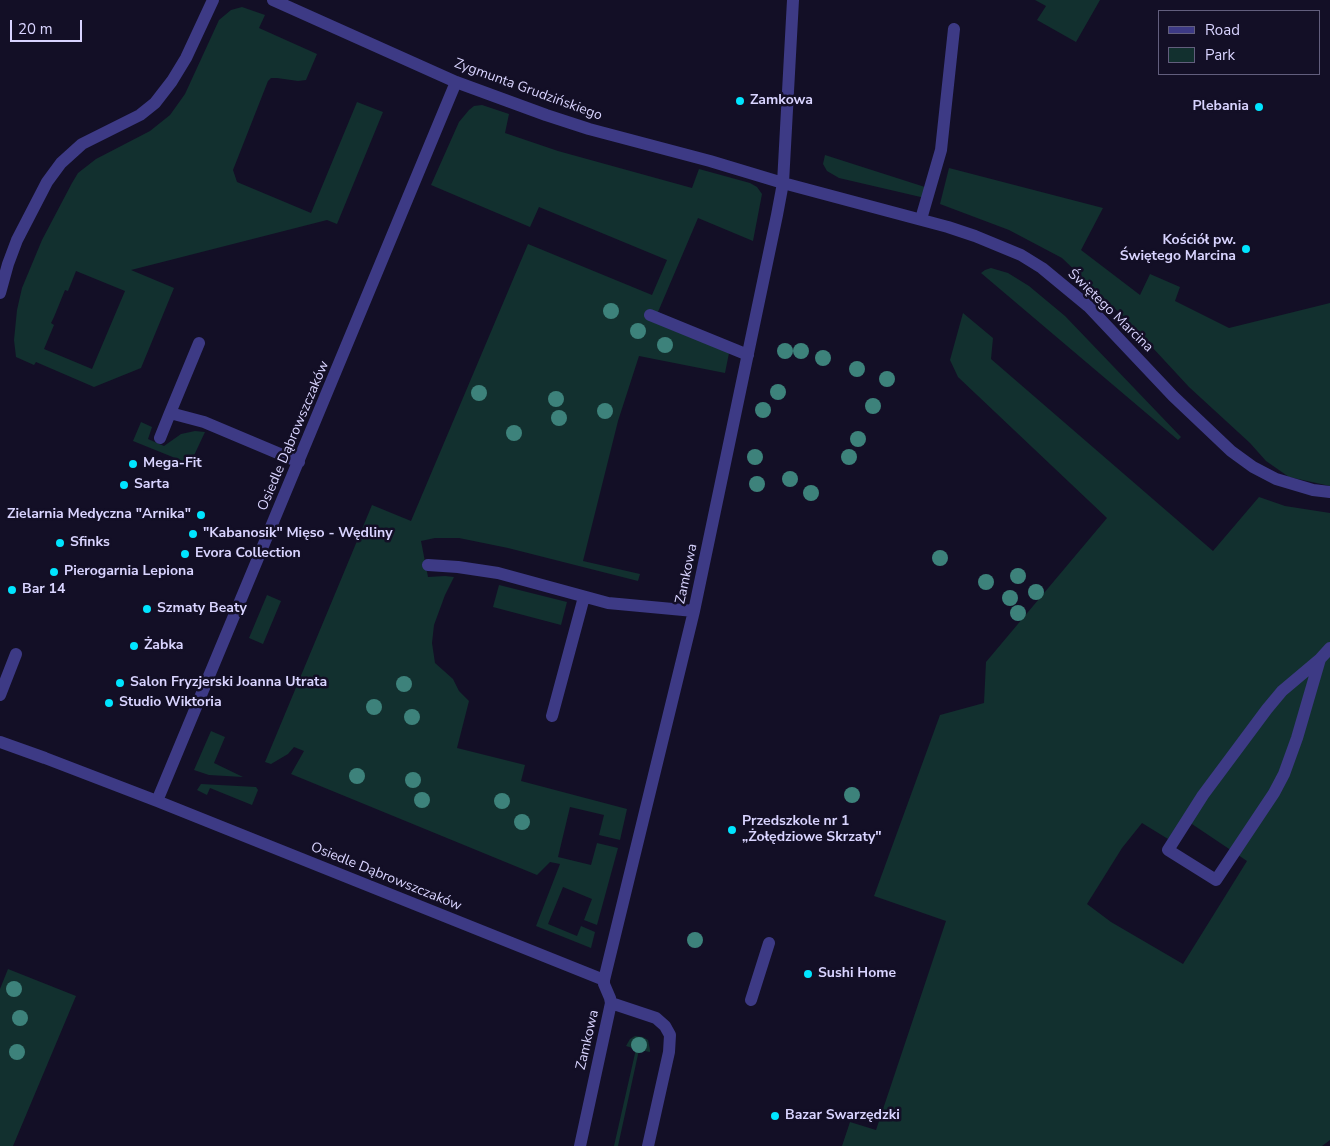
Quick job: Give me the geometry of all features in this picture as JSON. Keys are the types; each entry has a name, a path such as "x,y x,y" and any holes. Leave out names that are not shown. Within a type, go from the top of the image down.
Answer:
{"street":[{"path":"0,293 17,240 47,182 61,163 82,144 140,115 155,102 172,81 186,58 213,0"},
{"name":"Zygmunta Grudzińskiego","path":"273,0 456,82 520,106 589,129 710,161 783,183"},
{"name":"Zamkowa","path":"580,1146 611,1003 604,980 694,611 783,183 793,0"},
{"path":"921,219 941,150 954,29"},
{"name":"Osiedle Dąbrowszczaków","path":"158,801 456,82"},
{"name":"Świętego Marcina","path":"783,183 921,219 975,236 1022,255 1042,268 1088,306 1173,396 1231,451 1253,467 1276,479 1314,490 1330,492"},
{"path":"650,314 748,355"},
{"path":"160,438 199,344"},
{"path":"170,413 204,422 299,462"},
{"path":"428,566 465,568 498,574 584,597 625,605 694,611"},
{"path":"552,716 584,597"},
{"path":"1320,659 1297,738 1284,774 1274,793 1216,880 1168,850 1204,795 1267,709 1282,691 1320,659 1330,648"},
{"path":"0,695 16,654"},
{"name":"Osiedle Dąbrowszczaków","path":"0,742 158,801 604,980"},
{"path":"751,1000 769,944"},
{"path":"611,1003 656,1018 667,1028 670,1039 669,1052 648,1146"}],"green space":[{"path":"1035,0 1100,0 1076,42 1037,20 1046,6"},
{"path":"242,7 265,15 259,28 317,54 306,80 271,78 268,81 233,170 237,182 311,213 357,102 383,112 337,224 327,220 131,270 174,288 141,368 94,387 36,362 34,365 16,357 14,340 17,310 22,288 42,240 78,173 96,159 150,131 170,115 185,94 219,20 231,10","holes":["76,271 125,291 92,369 44,349 54,325 51,323 65,290 68,291"]},
{"path":"482,105 509,114 505,133 558,151 692,188 699,169 750,183 757,187 762,194 753,241 698,218 658,312 731,343 725,373 639,356 618,421 583,561 640,574 638,581 508,548 459,538 435,538 421,541 428,577 454,577 434,625 432,643 435,663 453,679 459,691 469,701 457,748 525,765 521,781 627,809 620,840 599,835 604,815 570,807 558,857 591,865 597,843 618,848 597,925 584,920 592,899 563,887 548,924 577,936 581,926 595,932 591,948 536,926 560,864 550,862 537,875 291,774 304,751 294,747 288,754 271,764 265,762 372,505 411,521 528,244 652,295 667,260 539,207 530,227 431,185 459,122 474,106"},
{"path":"825,155 928,188 925,198 839,178 827,171 823,164"},
{"path":"949,168 1103,208 1081,250 1140,295 1150,274 1180,287 1175,301 1229,328 1330,303 1330,486 1289,477 1266,461 1250,443 1189,387 1127,320 1062,258 1009,230 940,204"},
{"path":"991,268 1008,273 1029,286 1065,316 1181,437 1178,440 981,273"},
{"path":"963,313 993,338 991,359 1213,551 1259,497 1285,506 1330,513 1330,1140 1322,1146 842,1146 850,1122 876,1130 946,921 874,896 940,715 984,703 986,662 1107,518 958,377 950,360","holes":["1183,818 1247,861 1183,964 1111,922 1087,904 1122,848 1142,823 1168,839"]},
{"path":"141,422 152,427 148,439 164,446 181,434 195,431 205,432 190,464 133,441"},
{"path":"499,585 567,602 561,625 493,607"},
{"path":"267,595 281,601 263,644 249,638"},
{"path":"211,731 225,737 214,763 243,777 209,775 194,770"},
{"path":"201,784 256,787 258,790 252,805 210,788 207,795 197,790"},
{"path":"8,969 76,996 13,1146 0,1146 0,989"},
{"path":"635,1036 648,1040 650,1052 639,1050 618,1146 614,1146 636,1049 626,1046 630,1039"}],"place":[{"name":"Zamkowa","path":"740,101"},
{"name":"Plebania","path":"1259,107"},
{"name":"Kościół pw. Świętego Marcina","path":"1246,249"},
{"name":"Mega-Fit","path":"133,464"},
{"name":"Sarta","path":"124,485"},
{"name":"Zielarnia Medyczna \"Arnika\"","path":"201,515"},
{"name":"\"Kabanosik\" Mięso - Wędliny","path":"193,534"},
{"name":"Sfinks","path":"60,543"},
{"name":"Evora Collection","path":"185,554"},
{"name":"Pierogarnia Lepiona","path":"54,572"},
{"name":"Bar 14","path":"12,590"},
{"name":"Szmaty Beaty","path":"147,609"},
{"name":"Żabka","path":"134,646"},
{"name":"Salon Fryzjerski Joanna Utrata","path":"120,683"},
{"name":"Studio Wiktoria","path":"109,703"},
{"name":"Przedszkole nr 1 „Żołędziowe Skrzaty\"","path":"732,830"},
{"name":"Sushi Home","path":"808,974"},
{"name":"Bazar Swarzędzki","path":"775,1116"}]}
